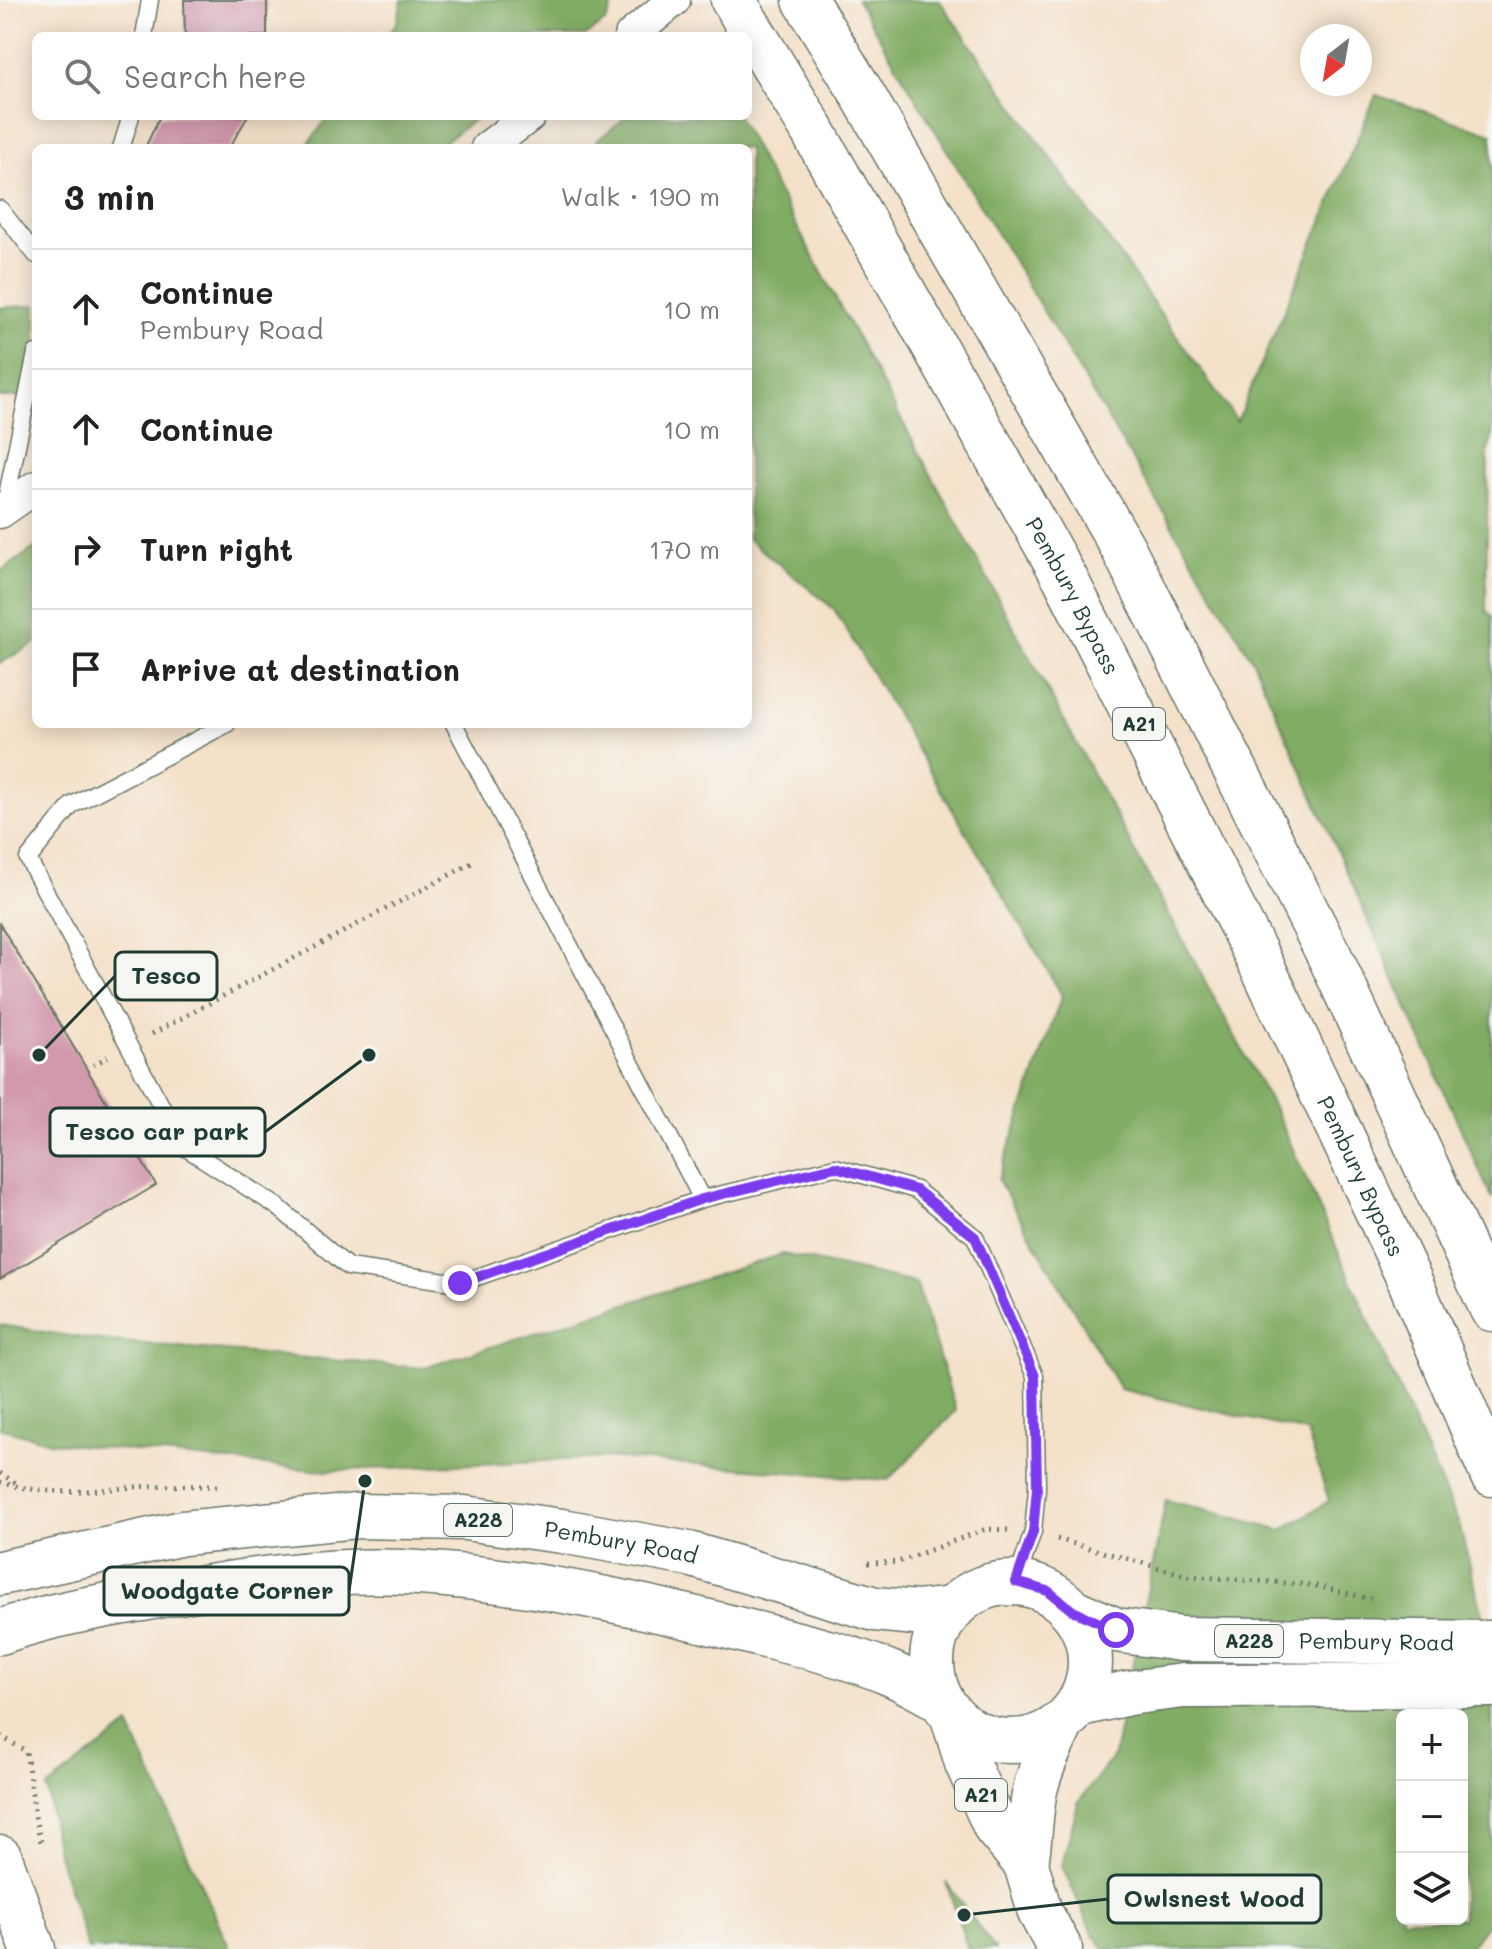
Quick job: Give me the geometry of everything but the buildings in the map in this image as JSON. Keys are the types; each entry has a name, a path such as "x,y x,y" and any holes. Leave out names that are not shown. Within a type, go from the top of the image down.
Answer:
{"main road":[{"name":"Pembury Bypass","path":"733,0 810,126 1065,578 1266,974 1409,1279 1492,1474"},
{"path":"805,0 1123,548 1331,959 1492,1309"},
{"name":"Pembury Road","path":"0,1573 183,1533 357,1516 465,1518 562,1531 689,1554 875,1609 916,1613 951,1609"},
{"path":"0,1632 42,1617 184,1591 328,1573 417,1572 493,1580 668,1611 856,1661 893,1675 947,1708 978,1734 1006,1742 1035,1738 1070,1714 1089,1681 1091,1657 1086,1632 1073,1611 1048,1591 1016,1582 992,1584 969,1594 951,1609 938,1629 932,1653 933,1677 947,1708"},
{"name":"Pembury Road","path":"1073,1611 1116,1630 1432,1664 1492,1685"},
{"name":"Pembury Road","path":"1070,1714 1128,1693 1432,1664 1492,1643"},
{"name":"A21","path":"947,1708 996,1828 1026,1864 1040,1912 1060,1949"},
{"name":"A21","path":"1026,1864 1033,1799 1041,1767 1070,1714"},
{"path":"0,1858 33,1949"}],"street":[{"path":"640,29 674,0"},
{"path":"492,144 524,120"},
{"path":"2,510 32,490"}],"lane":[{"path":"145,32 150,0"},
{"path":"122,144 130,120"},
{"path":"0,209 32,250"},
{"path":"2,510 32,371"},
{"path":"219,728 72,805 28,859 183,1146 278,1207 348,1267 460,1283 702,1199 835,1167 916,1190 975,1237 1035,1376 1037,1488 1033,1532 1016,1582"},
{"path":"456,728 702,1199"}],"path":[{"path":"93,1065 472,863"},
{"path":"0,1473 25,1489 0,1482"},
{"path":"0,1736 26,1751 36,1823 44,1852"}],"green space":[{"path":"402,0 615,0 606,21 591,32 390,32 397,22"},
{"path":"857,0 939,0 1237,421 1376,95 1492,134 1492,439 1488,450 1486,610 1492,617 1492,1199 1253,661"},
{"path":"326,120 474,120 441,144 308,144"},
{"path":"622,120 739,120 1279,1118 1459,1524 1492,1650 1492,1918 1469,1949 1105,1949 1093,1935 1062,1866 1078,1803 1114,1755 1166,1500 1282,1530 1329,1501 1307,1432 1120,1389 998,1180 1062,995 834,609 752,542 752,144 593,144"},
{"path":"32,305 32,397 0,397 0,308"},
{"path":"32,550 32,645 0,663 0,572"},
{"path":"783,1254 916,1283 956,1411 888,1480 608,1458 322,1471 50,1442 0,1428 0,1325 88,1339 424,1368"},
{"path":"129,1725 230,1949 88,1949 56,1848 47,1788"},
{"path":"946,1882 995,1949 968,1949"}],"place":[{"name":"Tesco","path":"39,1055"},
{"name":"Tesco car park","path":"369,1055"},
{"name":"Woodgate Corner","path":"365,1481"},
{"name":"Owlsnest Wood","path":"964,1915"}],"route":[{"path":"460,1283 702,1199 835,1167 916,1190 975,1237 1035,1376 1037,1488 1033,1532 1016,1582 1048,1591 1073,1611 1116,1630"}]}
